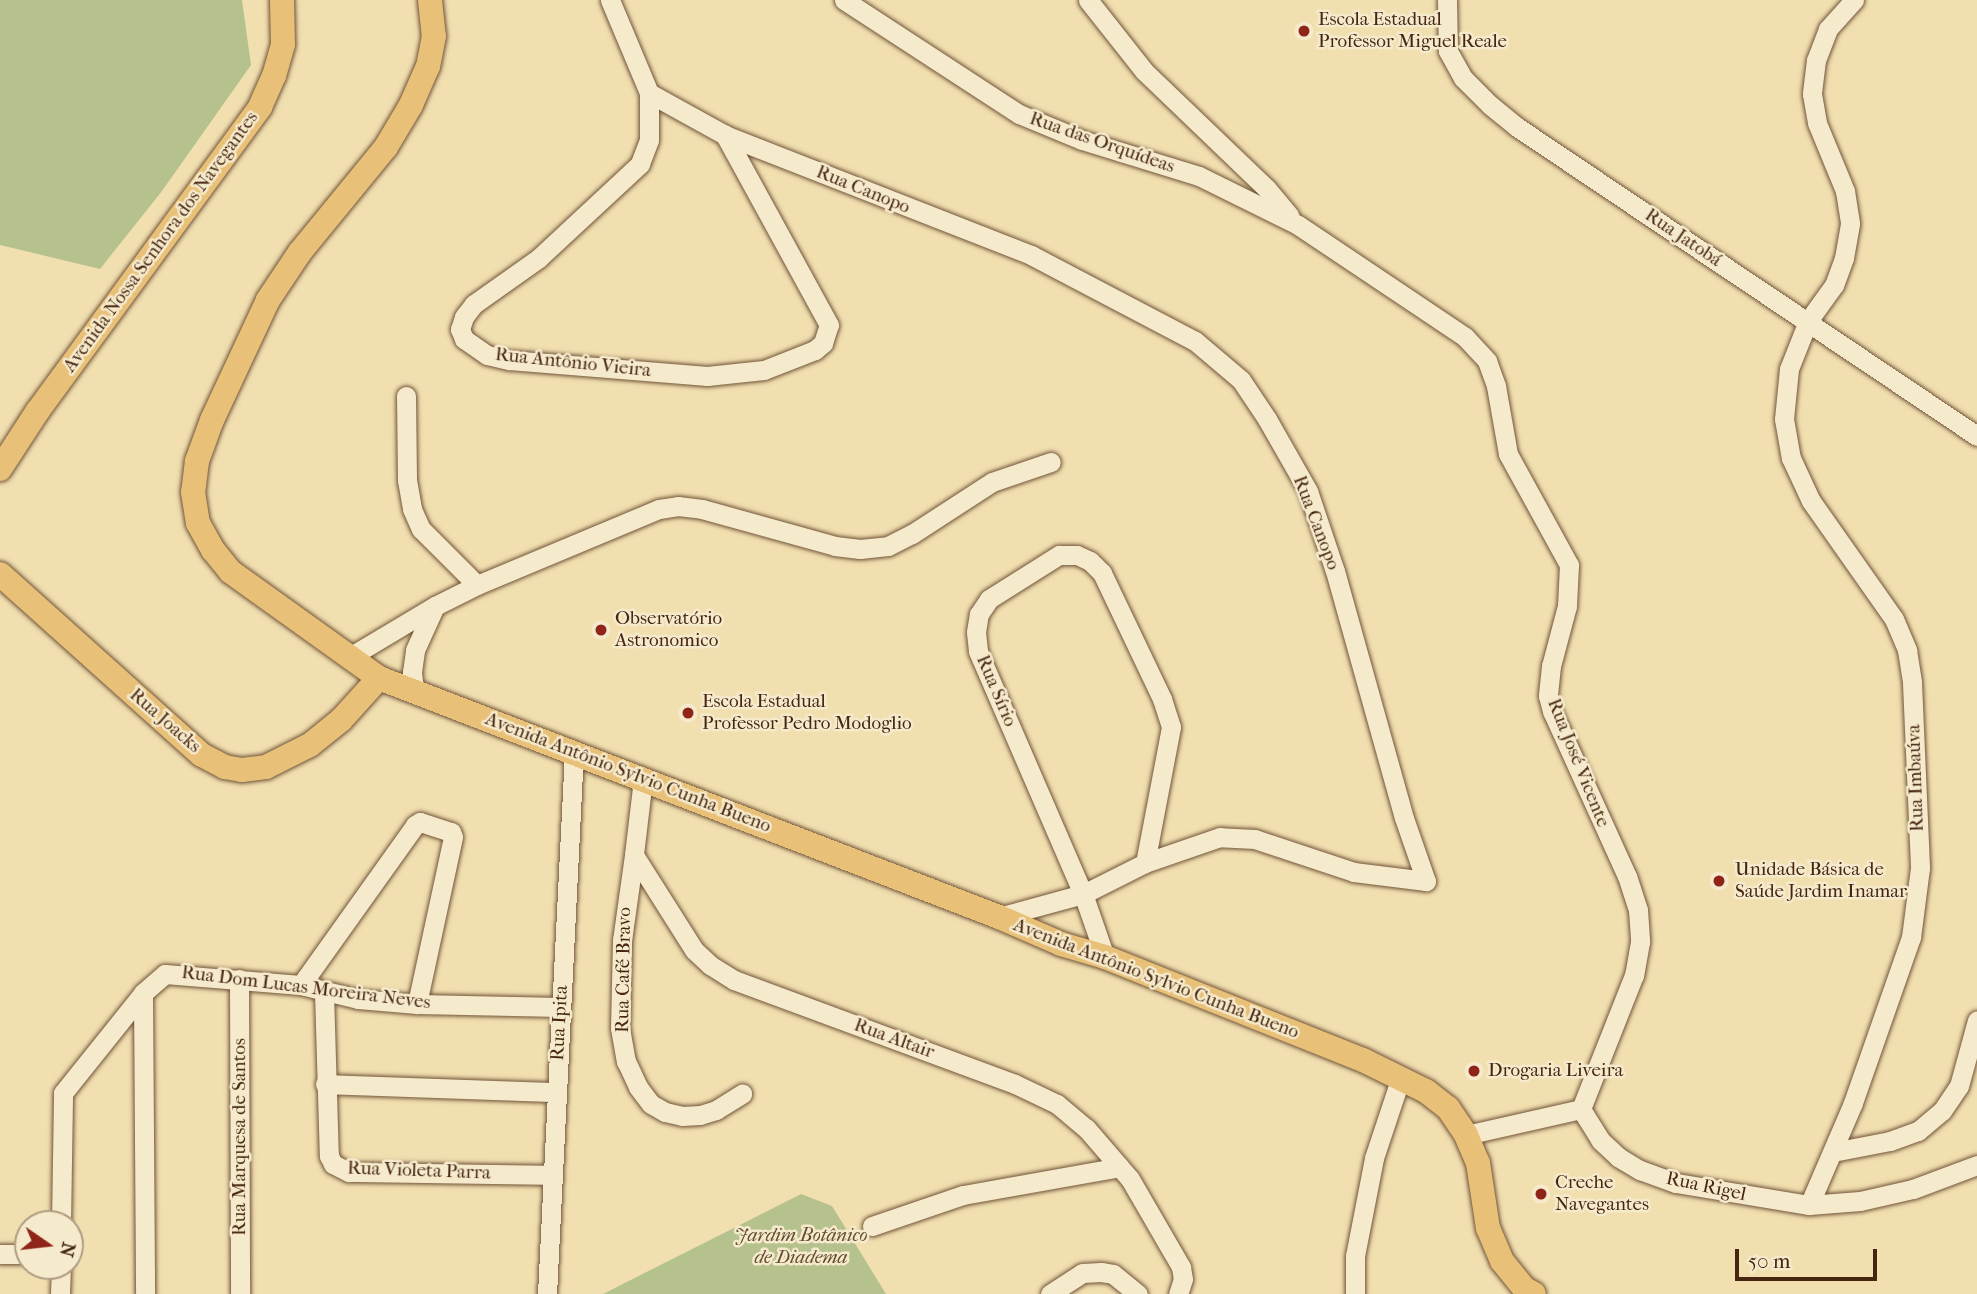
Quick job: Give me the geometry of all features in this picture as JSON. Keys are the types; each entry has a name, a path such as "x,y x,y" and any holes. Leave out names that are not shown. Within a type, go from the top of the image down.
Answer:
{"main road":[{"name":"Avenida Nossa Senhora dos Navegantes","path":"0,469 37,412 260,107 274,76 283,44 282,0"},
{"name":"Avenida Antônio Sylvio Cunha Bueno","path":"430,0 434,36 428,66 411,105 386,147 300,252 268,300 212,420 197,461 195,482 198,523 212,550 231,572 379,678 414,689 999,917 1060,944 1105,957 1363,1060 1426,1091 1448,1108 1466,1135 1478,1163 1488,1228 1502,1261 1525,1289 1534,1294"},
{"name":"Rua Joacks","path":"0,574 202,755 225,767 243,770 266,767 310,745 341,720 379,678"}],"street":[{"path":"610,0 649,93"},
{"name":"Rua das Orquídeas","path":"844,0 1019,114 1082,140 1199,176 1298,225"},
{"path":"1088,0 1144,71 1267,189 1298,225"},
{"name":"Rua Jatobá","path":"1447,0 1448,51 1463,78 1490,105 1517,127 1977,436"},
{"name":"Rua Imbaúva","path":"1809,1205 1833,1152 1912,937 1920,868 1912,683 1907,650 1894,619 1811,501 1791,457 1784,419 1789,369 1808,321 1834,285 1844,258 1850,224 1844,191 1817,123 1812,94 1816,60 1828,29 1854,0"},
{"name":"Rua Canopo","path":"649,93 725,135 1031,255 1195,341 1241,380 1267,419 1308,491 1426,881 1354,872 1255,839 1220,836 1145,863 1083,894 999,917"},
{"name":"Rua Antônio Vieira","path":"649,93 649,140 640,164 623,183 539,258 474,304 464,317 460,329 464,339 487,355 509,360 708,376 738,375 764,370 815,349 822,343 829,325 725,135"},
{"name":"Rua José Vicente","path":"1298,225 1465,337 1487,361 1496,386 1508,454 1569,565 1567,606 1555,647 1548,696 1627,876 1637,909 1640,942 1634,975 1621,1016 1581,1109"},
{"path":"405,396 407,480 412,509 421,529 477,585"},
{"path":"348,658 435,606 477,585 659,509 678,506 702,509 835,546 860,550 888,546 912,534 992,482 1017,471 1051,462"},
{"name":"Rua Sírio","path":"1105,957 1083,894 978,651 976,632 979,614 989,599 1059,555 1077,555 1090,561 1102,573 1162,699 1171,727 1145,863"},
{"path":"414,689 412,672 415,650 435,606"},
{"name":"Rua Ipita","path":"547,1294 574,751"},
{"path":"634,855 643,779"},
{"path":"301,985 415,825 420,822 451,832 453,837 417,1004"},
{"name":"Rua Café Bravo","path":"634,855 622,940 620,1028 626,1061 638,1087 651,1104 665,1112 682,1116 700,1115 716,1110 742,1094"},
{"name":"Rua Altair","path":"634,855 677,927 710,965 734,980 1015,1084 1057,1104 1086,1128 1121,1167 1181,1268 1183,1279 1178,1294"},
{"name":"Rua Dom Lucas Moreira Neves","path":"143,993 159,977 172,972 301,985 324,992 417,1004 561,1007"},
{"name":"Rua Marquesa de Santos","path":"239,979 240,1294"},
{"name":"Rua Violeta Parra","path":"324,992 329,1156 340,1169 552,1175"},
{"path":"61,1210 63,1093 143,993"},
{"path":"143,993 145,1294"},
{"path":"1833,1152 1899,1138 1918,1131 1942,1111 1959,1087 1977,1020"},
{"path":"1356,1294 1355,1256 1374,1158 1400,1080"},
{"path":"325,1084 556,1092"},
{"path":"1466,1135 1581,1109"},
{"name":"Rua Rigel","path":"1581,1109 1600,1140 1618,1157 1640,1170 1676,1182 1809,1205"},
{"path":"1809,1205 1860,1201 1913,1189 1977,1165"},
{"path":"872,1226 962,1195 1121,1167"},
{"path":"1050,1294 1082,1273 1101,1272 1113,1274 1139,1294"}],"green space":[{"path":"0,0 242,0 251,65 162,191 100,269 0,245"},
{"name":"Jardim Botânico de Diadema","path":"801,1194 832,1206 886,1294 603,1294"}],"place":[{"name":"Escola Estadual Professor Miguel Reale","path":"1304,31"},
{"name":"Observatório Astronomico","path":"601,630"},
{"name":"Escola Estadual Professor Pedro Modoglio","path":"688,713"},
{"name":"Unidade Básica de Saúde Jardim Inamar","path":"1719,881"},
{"name":"Drogaria Liveira","path":"1474,1071"},
{"name":"Creche Navegantes","path":"1541,1194"}]}
